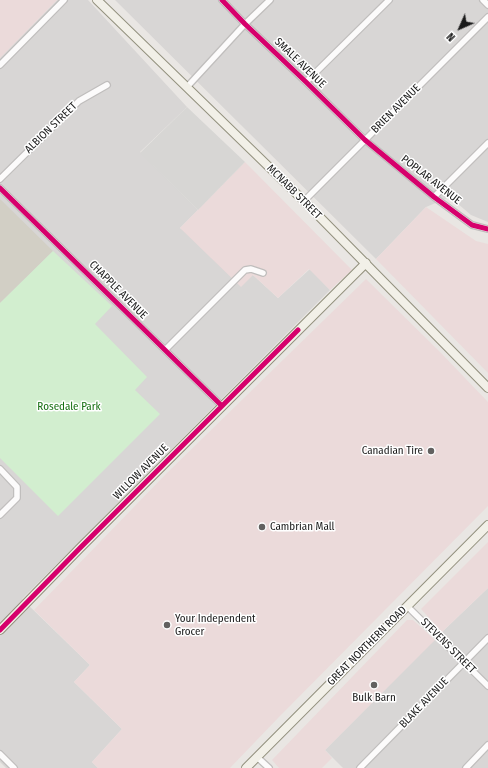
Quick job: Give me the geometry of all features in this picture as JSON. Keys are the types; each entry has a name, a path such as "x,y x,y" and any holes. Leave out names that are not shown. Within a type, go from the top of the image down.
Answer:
{"main road":[{"name":"MCNABB STREET","path":"97,0 304,201 488,388"},
{"name":"WILLOW AVENUE","path":"0,630 80,548 366,263"},
{"name":"GREAT NORTHERN ROAD","path":"246,768 488,525"}],"street":[{"path":"0,65 64,0"},
{"name":"SMALE AVENUE","path":"222,0 365,140"},
{"path":"187,87 245,24 270,0"},
{"path":"306,82 389,0"},
{"path":"483,0 488,5"},
{"name":"BRIEN AVENUE","path":"304,201 488,17"},
{"name":"ALBION STREET","path":"0,179 79,101 108,85"},
{"name":"POPLAR AVENUE","path":"365,140 434,197 472,225 488,229"},
{"path":"434,197 488,143"},
{"name":"CHAPPLE AVENUE","path":"0,188 222,406"},
{"path":"165,350 244,270 251,269 262,273"},
{"path":"0,469 17,487 17,498 0,515"},
{"name":"STEVENS STREET","path":"407,606 488,686"},
{"name":"BLAKE AVENUE","path":"360,768 488,638"},
{"path":"466,768 488,745"},
{"path":"0,754 14,768"},
{"path":"257,757 269,768"}],"shaded area":[{"path":"0,0 57,0 0,58"},
{"path":"57,0 88,0 187,107 140,152 198,210 180,228 253,275 278,298 310,269 330,290 22,599 90,665 74,682 122,729 92,762 98,768 6,768 0,762 0,58"},
{"path":"115,0 488,0 488,222 471,215 450,197 426,207 376,259"},
{"path":"187,107 245,162 198,210 140,153"},
{"path":"245,162 352,270 330,290 309,269 278,298 253,275 241,287 180,228"},
{"path":"0,199 53,251 0,303"},
{"path":"426,207 476,241 488,244 488,373 376,259"},
{"path":"366,279 488,402 488,506 230,768 98,768 92,762 122,729 74,682 90,665 34,610 165,475"},
{"path":"488,542 488,588 442,632 421,609"},
{"path":"488,588 488,768 343,768 325,750 442,632"},
{"path":"407,620 413,620 435,640 325,750 332,758 322,768 279,768 272,760"}],"green space":[{"name":"Rosedale Park","path":"53,251 112,306 95,324 147,377 135,390 160,414 58,516 0,458 0,303"}],"cycle path":[{"path":"222,0 365,140 434,197 472,225 488,229"},
{"path":"0,188 222,406"},
{"path":"0,630 298,330"}],"place":[{"name":"Canadian Tire","path":"431,451"},
{"name":"Cambrian Mall","path":"262,527"},
{"name":"Your Independent Grocer","path":"167,625"},
{"name":"Bulk Barn","path":"374,685"}]}
